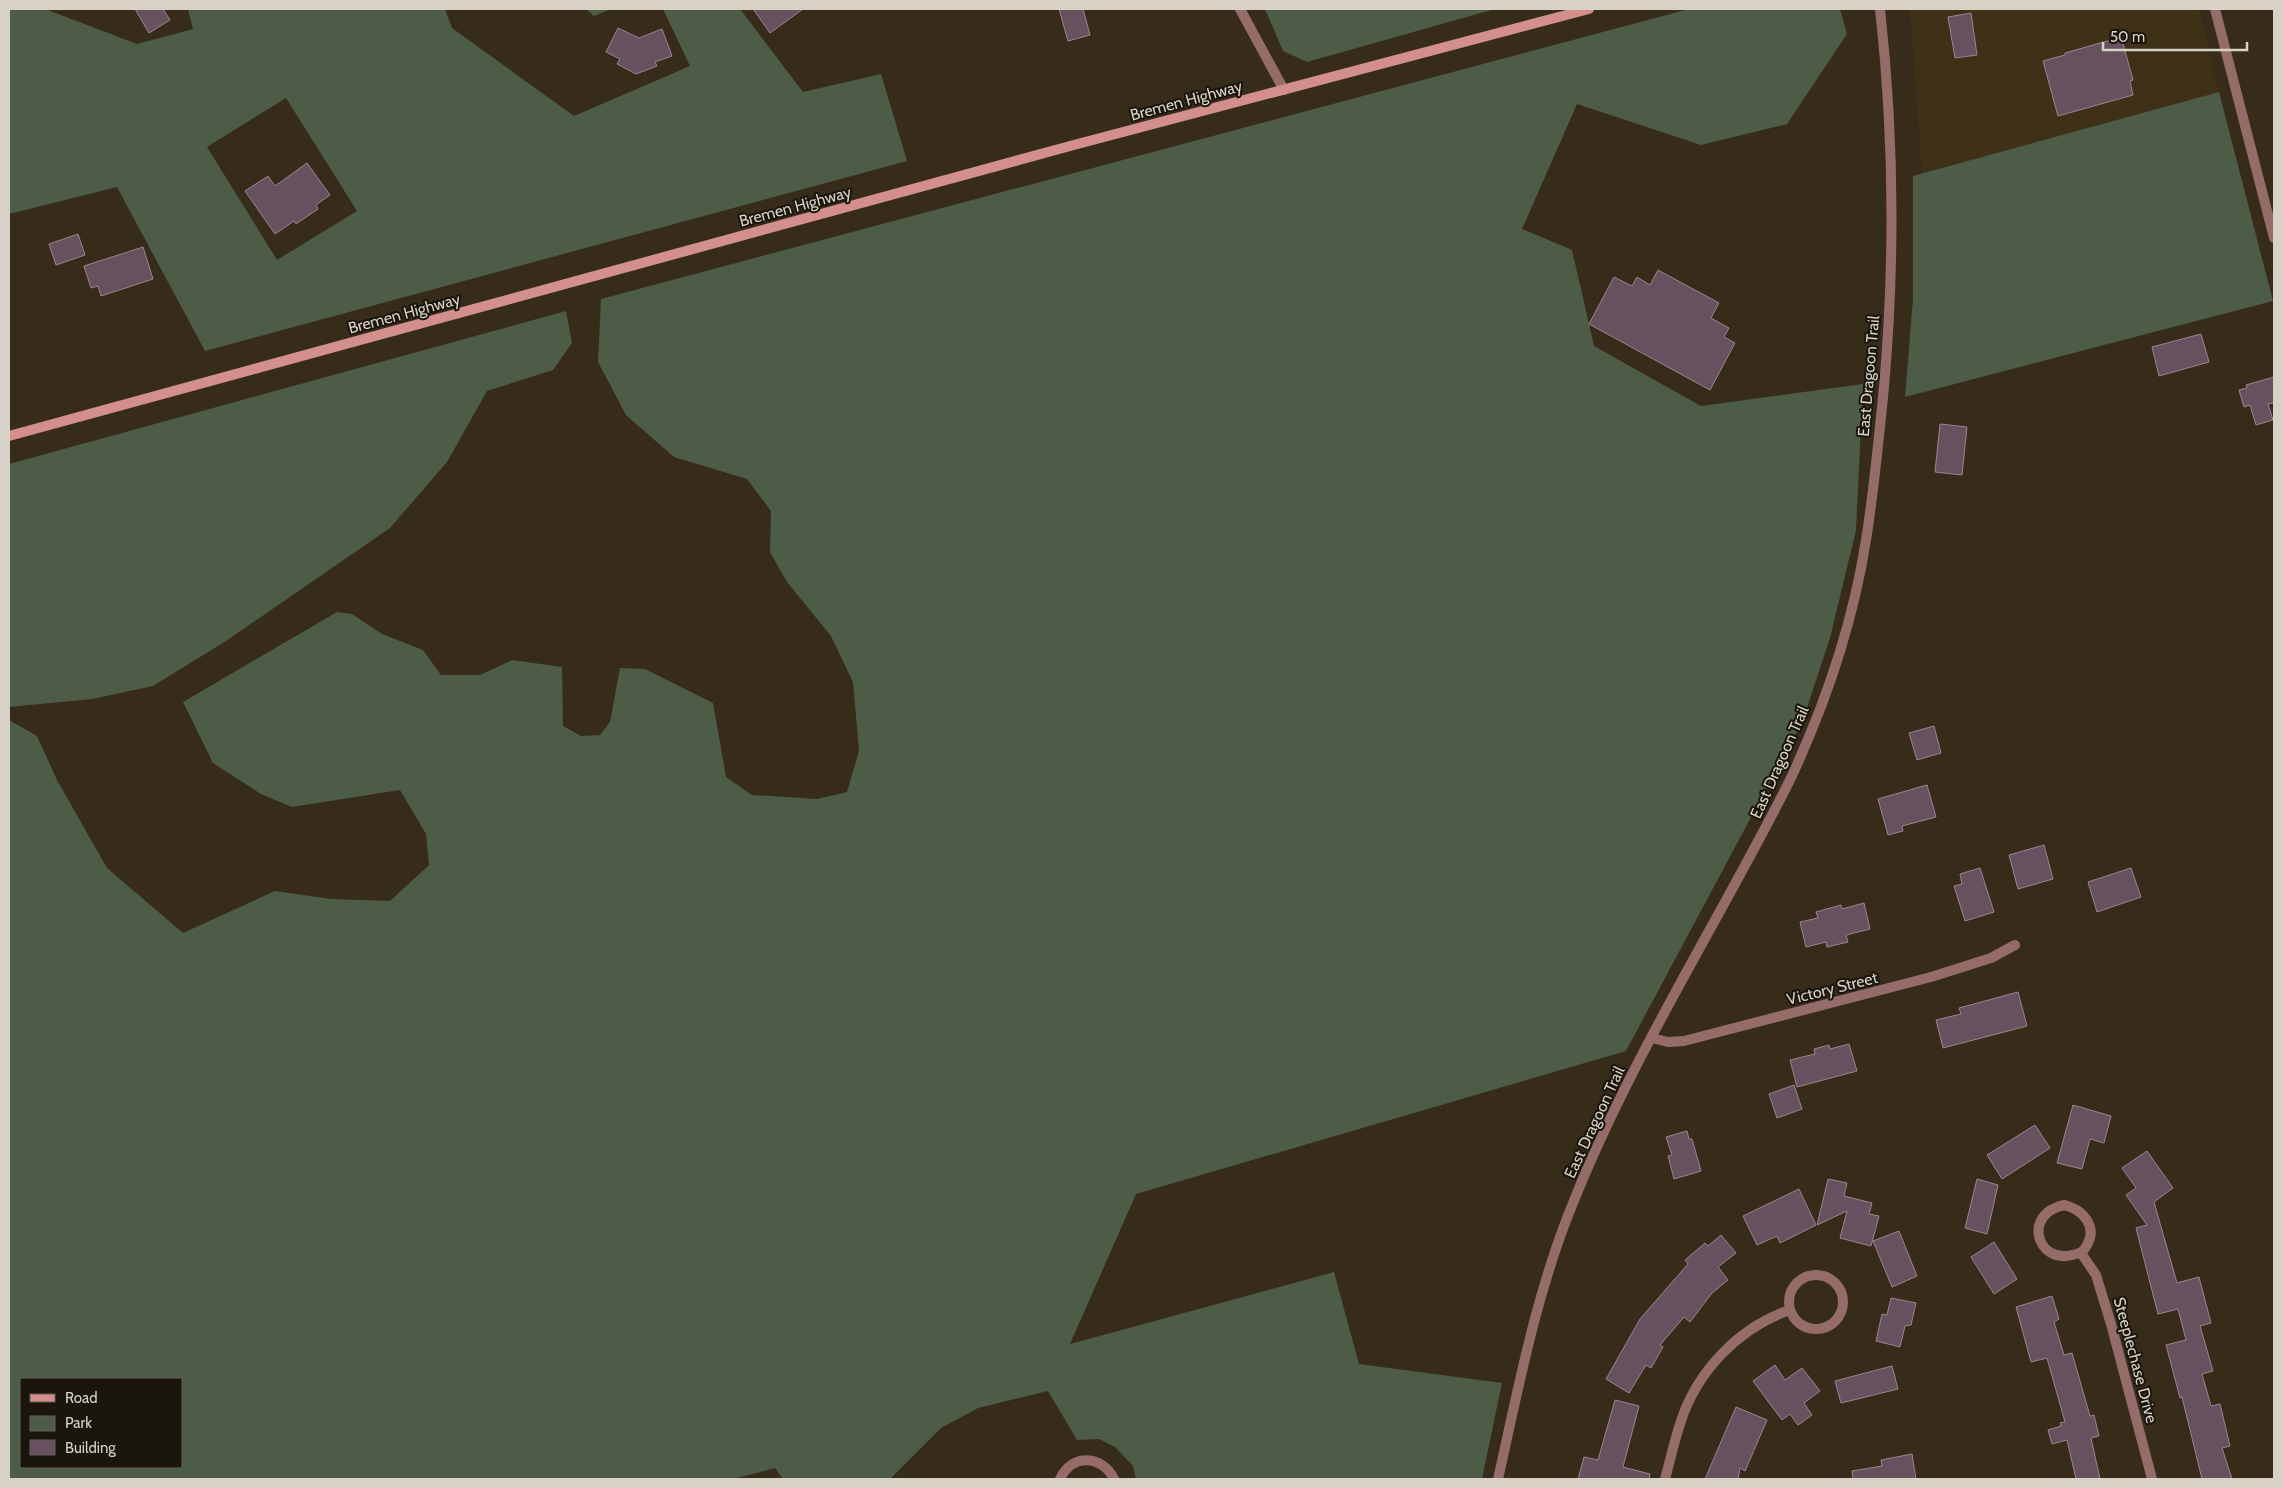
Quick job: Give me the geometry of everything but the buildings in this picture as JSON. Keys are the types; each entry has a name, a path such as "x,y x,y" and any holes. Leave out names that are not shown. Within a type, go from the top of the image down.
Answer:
{"main road":[{"name":"Bremen Highway","path":"9,436 1589,9"}],"street":[{"name":"East Dragoon Trail","path":"1498,1479 1540,1301 1568,1215 1631,1076 1768,824 1800,758 1827,690 1853,601 1866,541 1880,428 1887,344 1891,252 1891,172 1880,9"},
{"path":"2215,9 2274,238"},
{"path":"1245,11 1284,90"},
{"name":"Victory Street","path":"1652,1038 1668,1042 1684,1041 1858,998 1991,958 2015,945"},
{"path":"2064,1205 2075,1208 2083,1214 2089,1223 2091,1234 2088,1244 2081,1253 2065,1257 2054,1255 2046,1249 2039,1240 2038,1229 2044,1214 2053,1208 2064,1205"},
{"name":"Steeplechase Drive","path":"2081,1253 2096,1275 2152,1479"},
{"path":"1814,1274 1825,1276 1834,1281 1841,1290 1842,1308 1838,1318 1830,1326 1820,1329 1809,1328 1799,1324 1790,1310 1790,1294 1795,1284 1804,1277 1814,1274"},
{"path":"1665,1479 1680,1422 1692,1396 1707,1371 1724,1351 1744,1335 1770,1317 1790,1310"},
{"path":"1060,1479 1063,1472 1071,1464 1080,1460 1091,1460 1100,1463 1109,1470 1114,1479"}],"shaded area":[{"path":"1910,9 2199,9 2219,92 1922,174"}],"green space":[{"path":"9,9 45,9 137,44 193,29 188,9 445,9 452,28 574,116 690,66 663,9 740,9 803,92 881,74 907,161 205,351 117,187 9,214","holes":["286,98 357,211 277,260 207,147"]},
{"path":"586,9 611,9 594,16"},
{"path":"1265,9 1495,9 1307,62 1283,51"},
{"path":"1689,9 1840,9 1847,34 1787,124 1701,145 1577,104 1522,229 1572,250 1594,346 1701,406 1863,384 1856,530 1830,638 1803,720 1626,1051 1136,1194 1070,1344 1334,1272 1359,1364 1502,1383 1482,1479 1136,1479 1133,1466 1115,1447 1099,1439 1077,1440 1048,1391 978,1408 941,1428 890,1479 783,1479 775,1468 733,1479 9,1479 9,720 37,736 57,780 107,868 183,933 275,891 331,899 390,901 429,865 426,834 400,790 292,807 261,794 213,763 183,702 337,612 352,614 382,634 423,650 441,675 480,675 512,660 562,667 563,726 581,736 600,735 610,722 620,668 645,669 713,703 726,777 752,795 817,799 847,792 859,751 853,682 831,636 787,582 770,552 771,511 747,479 674,457 626,415 598,362 601,299"},
{"path":"2219,92 2273,301 1905,397 1913,299 1913,176"},
{"path":"566,311 572,343 553,370 487,391 447,462 390,528 226,641 153,686 92,699 9,707 9,464"}]}
